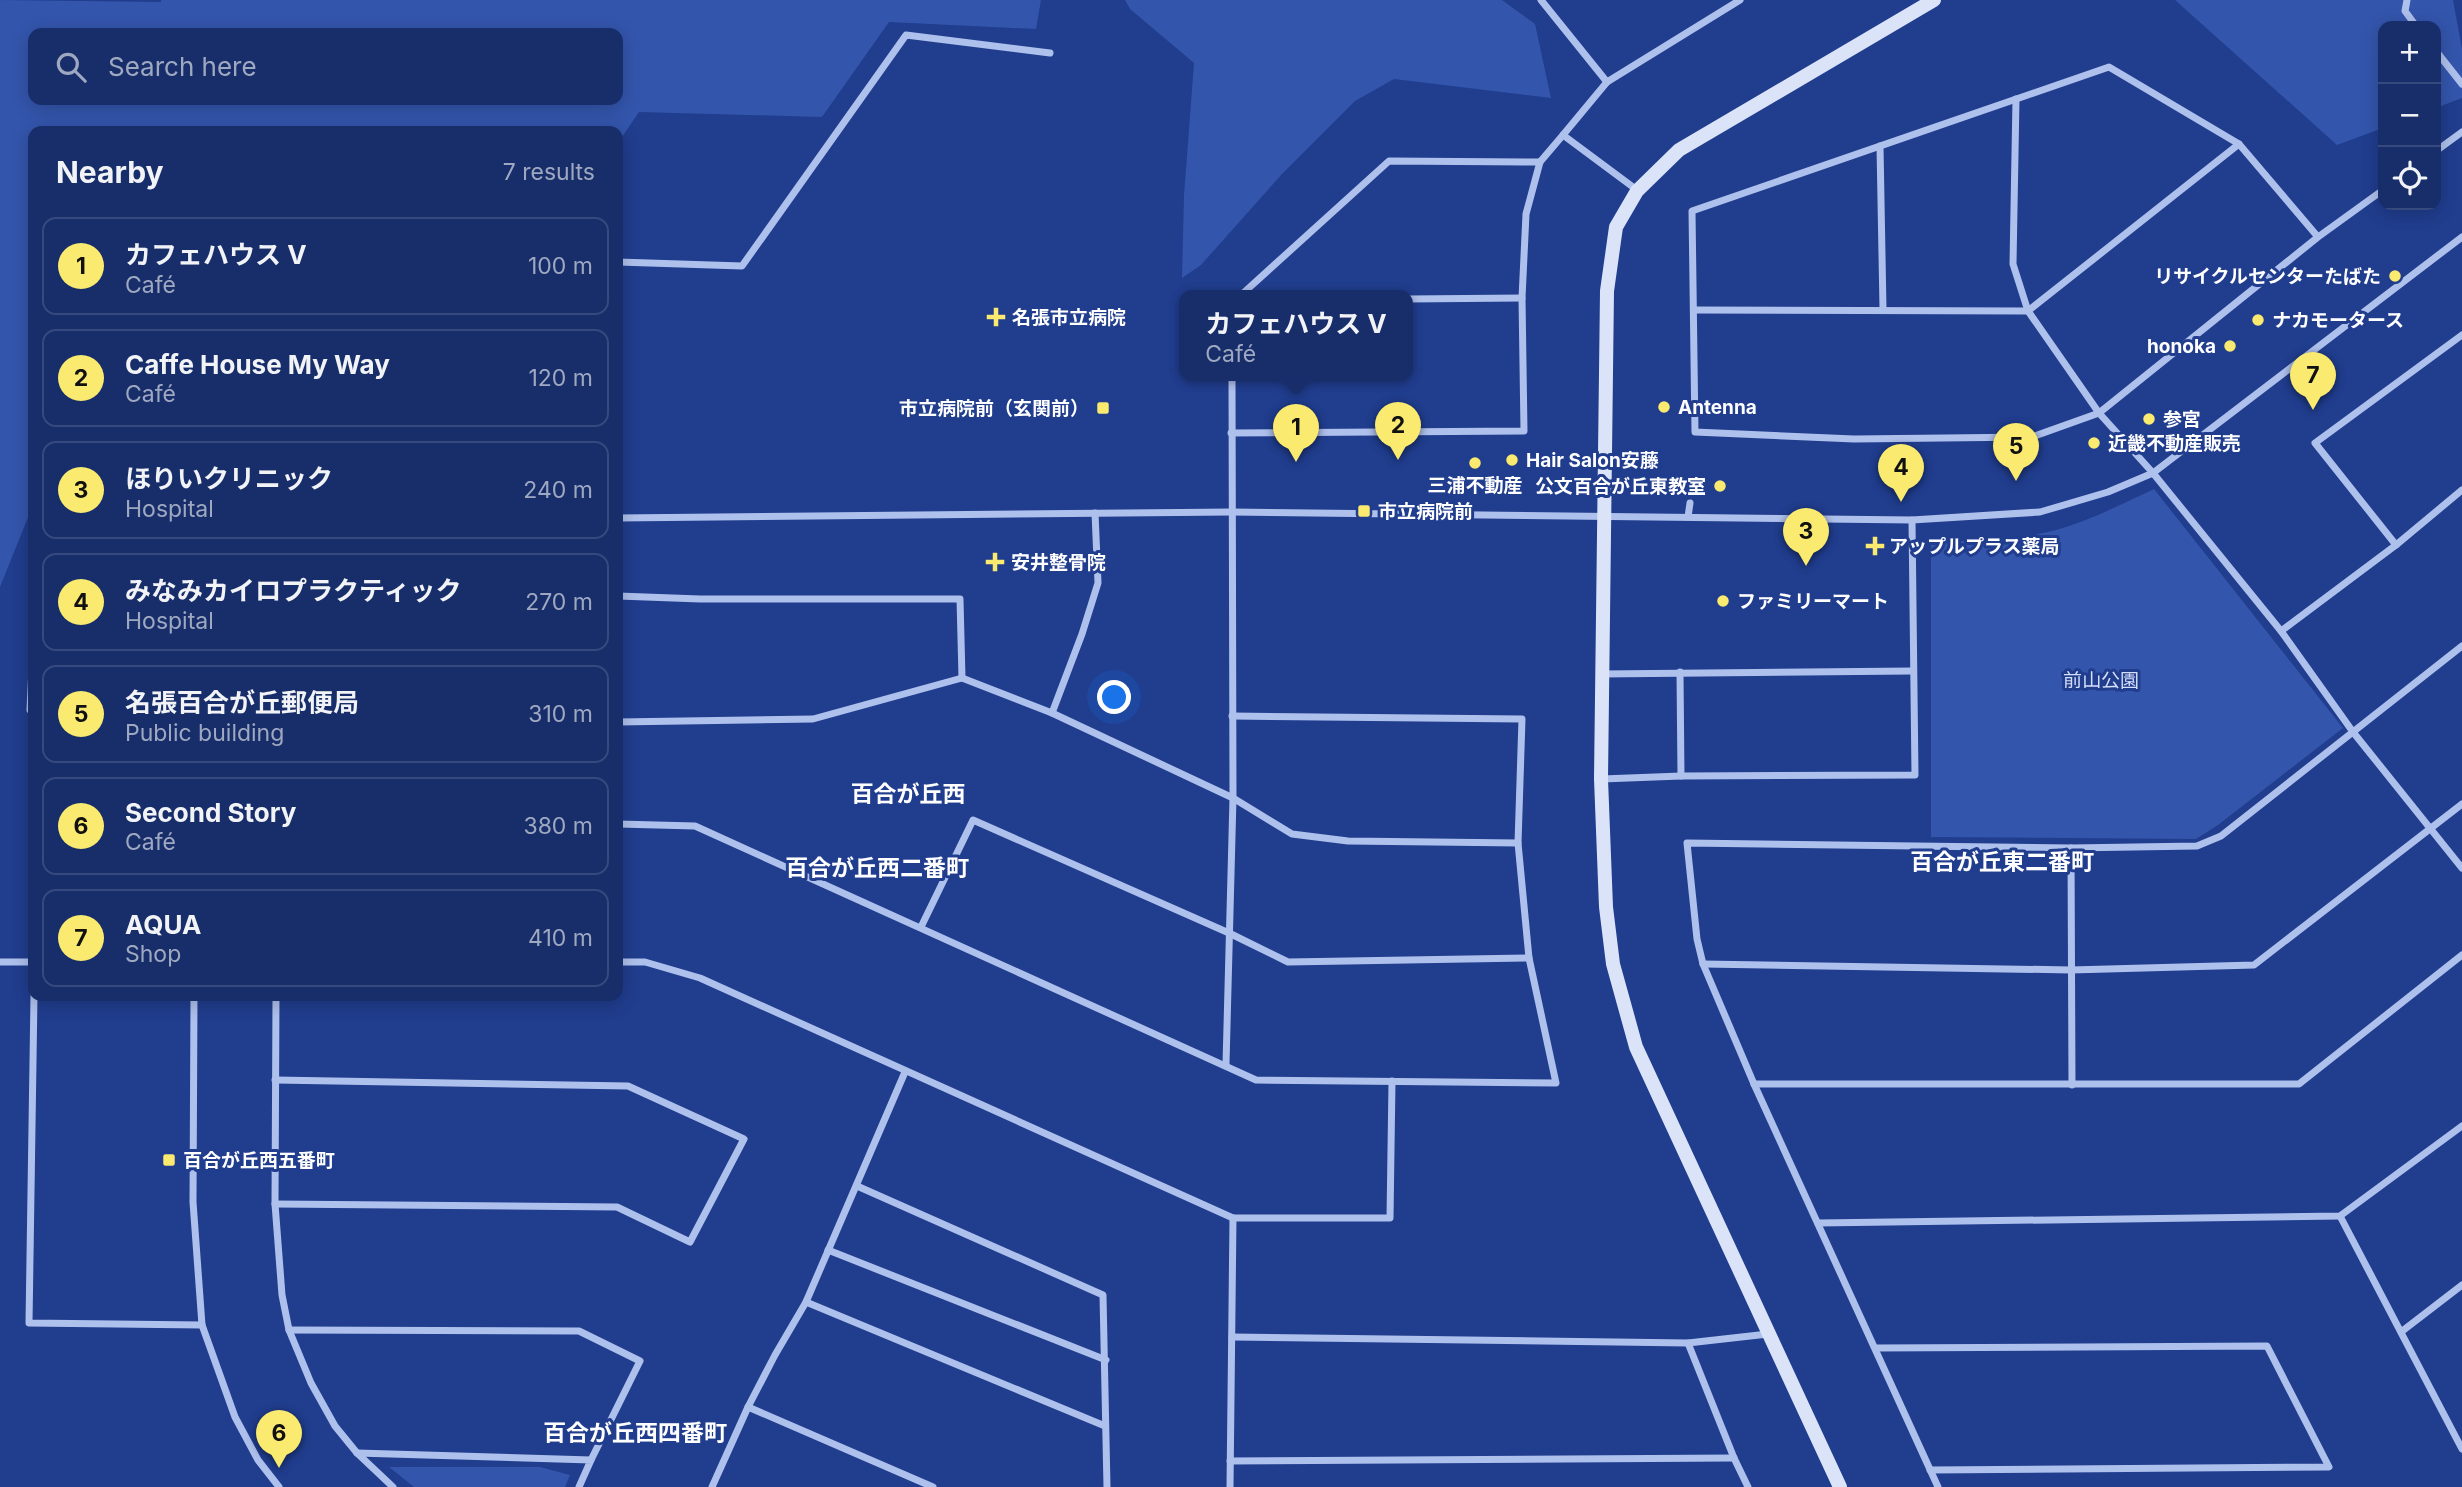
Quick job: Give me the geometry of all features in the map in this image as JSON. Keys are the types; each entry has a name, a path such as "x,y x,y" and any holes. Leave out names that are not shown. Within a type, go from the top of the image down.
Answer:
{"street":[{"path":"1541,0 1607,82"},
{"path":"1231,433 1524,431 1522,298 1526,214 1540,163 1607,82 1741,0"},
{"path":"1840,1487 1636,1047 1613,964 1606,907 1601,779 1607,290 1616,227 1637,191 1679,150 1934,0"},
{"path":"2407,0 2404,11 2412,21"},
{"path":"623,262 742,266 906,35 1050,53"},
{"path":"2441,57 2462,84"},
{"path":"2318,237 2239,144 2109,67 1692,211 1695,436 1854,439 2032,437 2099,413 2318,237 2378,194"},
{"path":"2016,99 2013,264 2028,311 2099,413 2153,473 2281,631 2353,732 2462,868"},
{"path":"2441,147 2462,132"},
{"path":"1563,135 1637,191"},
{"path":"1694,310 2028,311 2239,144"},
{"path":"1880,146 1883,309"},
{"path":"1247,290 1389,161 1540,163"},
{"path":"623,518 1231,512 1912,520 2040,512 2108,492 2153,473 2462,237"},
{"path":"1413,299 1522,298"},
{"path":"2396,545 2315,443 2462,335"},
{"path":"1226,1064 1233,798 1232,381"},
{"path":"2281,631 2396,545 2462,490"},
{"path":"1688,517 1690,503"},
{"path":"1052,713 1098,583 1095,513"},
{"path":"1601,779 1915,775 1912,520"},
{"path":"623,596 700,599 960,599 962,678"},
{"path":"1938,1487 1754,1084 1703,964 1697,939 1687,843 2071,848 2197,846 2221,836 2462,646"},
{"path":"1601,674 1680,671 1912,671"},
{"path":"1680,671 1681,776"},
{"path":"623,722 813,719 962,678 1052,713 1233,798 1292,834 1348,841 1518,843"},
{"path":"623,824 695,826 1226,1064 1256,1080 1556,1083 1529,958 1518,843 1522,719 1232,716"},
{"path":"1703,964 2071,970 2254,965 2462,803"},
{"path":"921,927 972,820 1229,933 1288,962 1529,958"},
{"path":"2071,848 2072,1084"},
{"path":"1754,1084 2299,1084 2462,955"},
{"path":"0,962 28,962"},
{"path":"623,962 645,962 700,978 1233,1218 1390,1218 1392,1081"},
{"path":"34,1001 29,1323 202,1325"},
{"path":"194,1001 193,1202 202,1325 235,1417 258,1460 279,1487"},
{"path":"276,1001 275,1204 282,1295 289,1330 312,1383 335,1426 357,1453 393,1487"},
{"path":"712,1487 748,1407 806,1302 905,1072"},
{"path":"275,1080 628,1086 744,1139 690,1242 617,1207 275,1204"},
{"path":"1818,1223 2340,1216 2462,1126"},
{"path":"857,1186 1103,1295 1107,1487"},
{"path":"2340,1216 2461,1443"},
{"path":"1230,1487 1233,1218"},
{"path":"828,1250 1106,1360"},
{"path":"2401,1332 2462,1285"},
{"path":"806,1302 1105,1426"},
{"path":"289,1330 579,1331 640,1361 579,1487"},
{"path":"1232,1337 1688,1343 1769,1334"},
{"path":"1688,1343 1748,1487"},
{"path":"1876,1348 2267,1346 2329,1466 1930,1470"},
{"path":"748,1407 933,1487"},
{"path":"357,1453 592,1460"},
{"path":"1230,1461 1734,1458"}],"green space":[{"path":"0,0 1041,0 1036,29 889,22 822,117 639,112 623,136 623,126 28,126 28,517 0,587"},
{"path":"1125,0 1502,0 1535,24 1551,98 1394,79 1355,101 1282,174 1201,265 1182,278 1184,195 1194,63 1130,9"},
{"path":"2175,0 2453,0 2462,49 2462,98 2441,106 2441,21 2378,21 2378,130 2337,145"},
{"name":"前山公園","path":"2154,489 2343,728 2196,839 1931,837 1931,542 1998,539 2053,531 2097,515"},
{"path":"389,1467 540,1467 570,1475 565,1487 414,1487"}],"place":[{"name":"リサイクルセンターたばた","path":"2395,276"},
{"name":"名張市立病院","path":"996,317"},
{"name":"ナカモータース","path":"2258,320"},
{"name":"honoka","path":"2230,346"},
{"name":"Antenna","path":"1664,407"},
{"name":"市立病院前（玄関前）","path":"1103,408"},
{"name":"AQUA","path":"2313,410"},
{"name":"参宮","path":"2149,419"},
{"name":"近畿不動産販売","path":"2094,443"},
{"name":"Caffe House My Way","path":"1398,460"},
{"name":"Hair Salon安藤","path":"1512,460"},
{"name":"カフェハウス V","path":"1296,462"},
{"name":"三浦不動産","path":"1475,463"},
{"name":"名張百合が丘郵便局","path":"2016,481"},
{"name":"公文百合が丘東教室","path":"1720,486"},
{"name":"みなみカイロプラクティック","path":"1901,502"},
{"name":"市立病院前","path":"1364,511"},
{"name":"アップルプラス薬局","path":"1875,546"},
{"name":"安井整骨院","path":"995,562"},
{"name":"ほりいクリニック","path":"1806,566"},
{"name":"ファミリーマート","path":"1723,601"},
{"name":"百合が丘西五番町","path":"169,1160"},
{"name":"Second Story","path":"279,1468"}],"district":[{"name":"百合が丘西","path":"908,794"},
{"name":"百合が丘東二番町","path":"2002,862"},
{"name":"百合が丘西二番町","path":"877,868"},
{"name":"百合が丘西四番町","path":"635,1433"}]}
